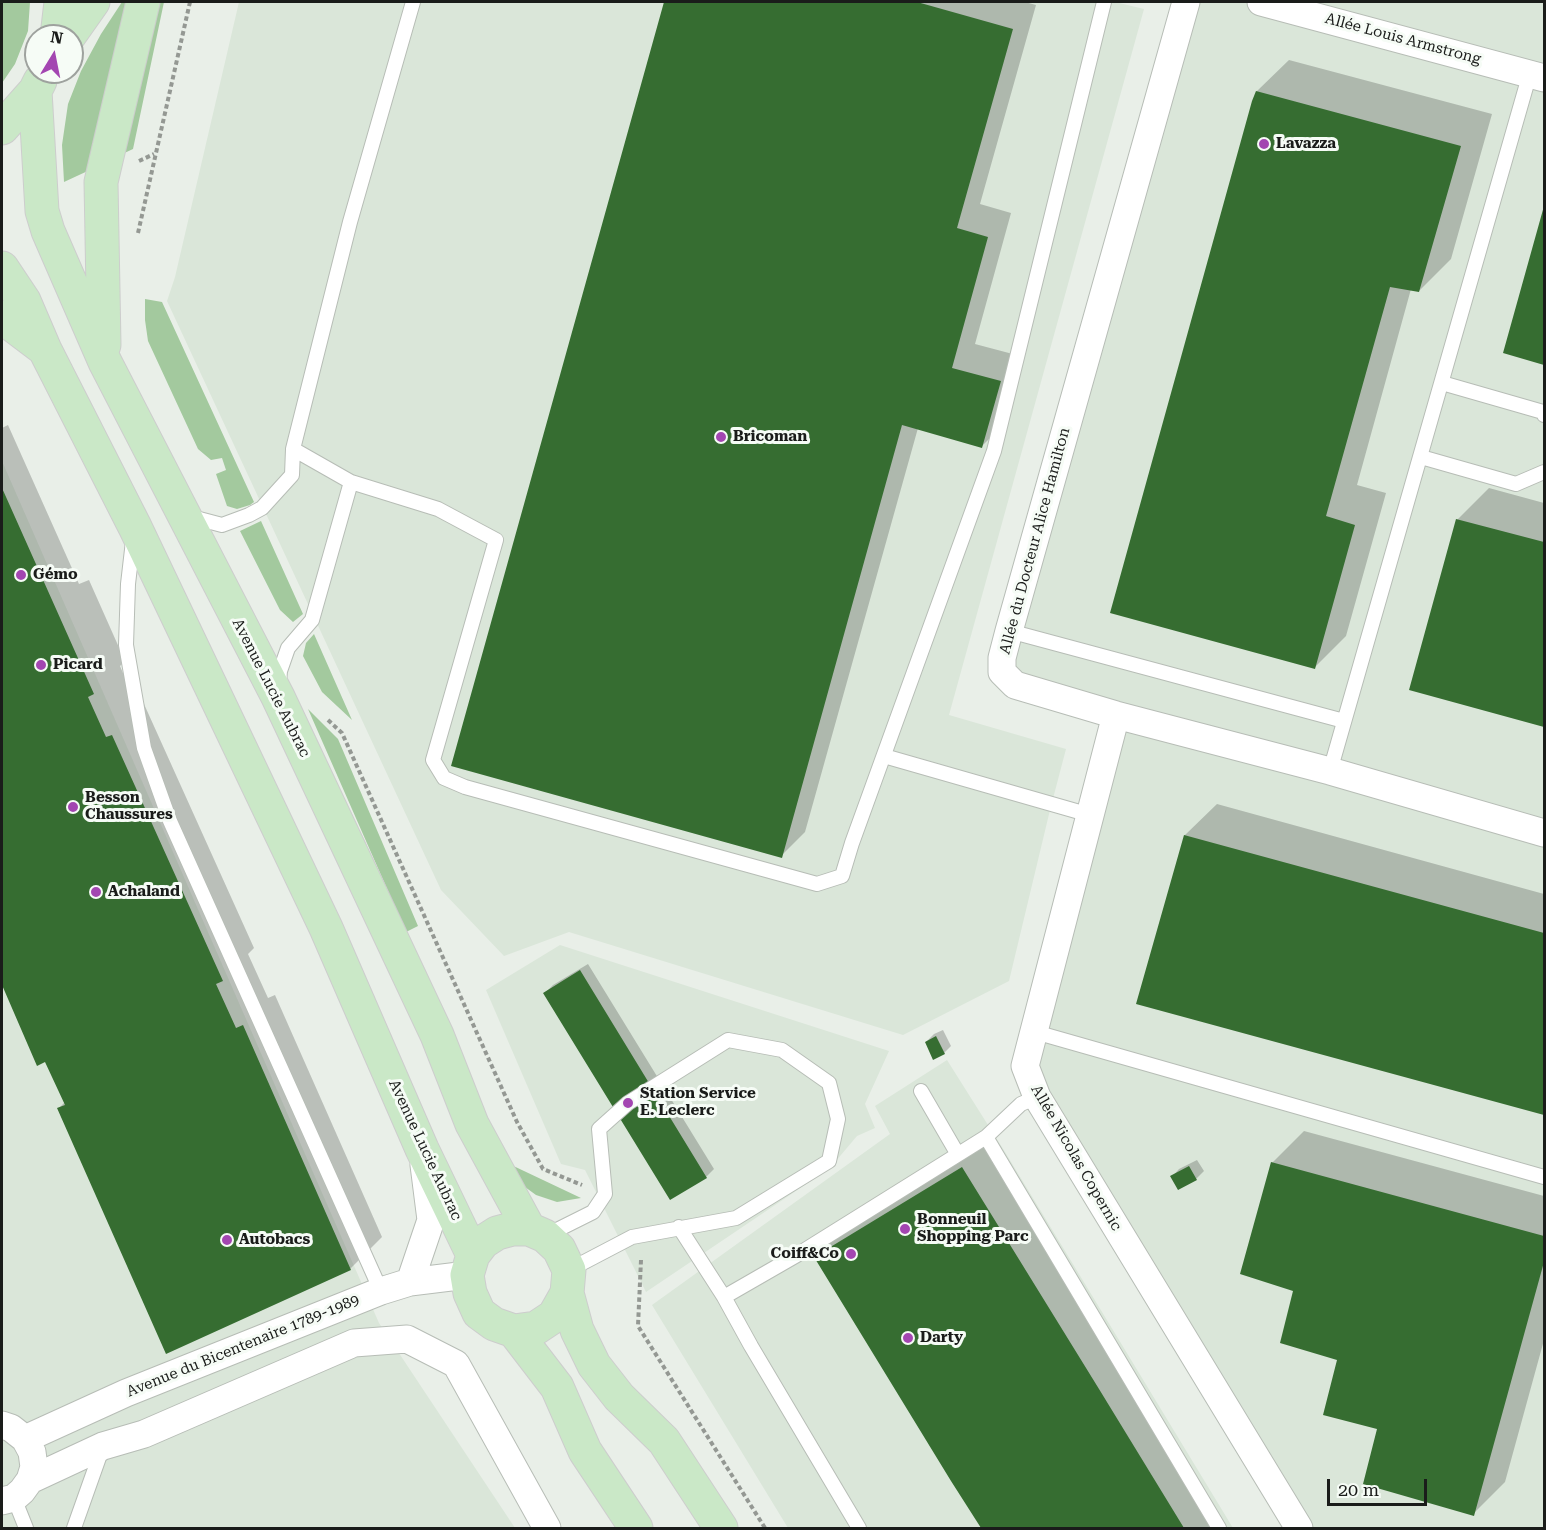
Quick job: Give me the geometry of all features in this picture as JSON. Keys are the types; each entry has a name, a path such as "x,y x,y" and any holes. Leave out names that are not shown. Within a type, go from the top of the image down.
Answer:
{"main road":[{"path":"58,24 61,2"},
{"path":"77,24 93,2"},
{"path":"105,362 101,182 143,2"},
{"path":"2,128 38,84"},
{"name":"Avenue Lucie Aubrac","path":"40,84 38,141 42,211 48,231 105,362 278,697 437,1035 472,1124 537,1233 559,1249 568,1281 577,1330 594,1365 619,1397 664,1441 721,1528"},
{"name":"Avenue Lucie Aubrac","path":"2,268 24,301 45,350 135,527 326,928 423,1149 470,1265 470,1293 479,1313 494,1324 514,1331 557,1387 585,1451 636,1528"},
{"path":"2,317 45,350"},
{"path":"470,1265 483,1242 497,1233 512,1229 537,1233"},
{"path":"514,1331 536,1328 554,1316 568,1281"}],"street":[{"name":"Allée du Docteur Alice Hamilton","path":"1186,2 1009,631 1002,658 1002,672 1015,685 1116,715 1330,771 1545,833"},
{"name":"Allée Louis Armstrong","path":"1261,2 1537,76"},
{"name":"Allée Nicolas Copernic","path":"1116,715 1035,1032 1024,1066 1037,1097 1299,1528"},
{"path":"410,1282 431,1220 423,1149"},
{"name":"Avenue du Bicentenaire 1789-1989","path":"25,1439 126,1393 381,1291 470,1265"},
{"path":"15,1493 103,1446 144,1434 354,1343 407,1339 456,1364 547,1528"},
{"path":"2,1425 11,1428 25,1439 32,1452 34,1467 15,1493"}],"lane":[{"path":"183,515 222,525 262,508 292,475 293,449 350,222 413,2"},
{"path":"293,449 351,482 438,509 496,540 433,760 444,778 465,787 818,884 842,876 994,451 1104,2"},
{"path":"1330,771 1442,383 1537,76"},
{"path":"1442,383 1543,412 1545,415"},
{"path":"1421,457 1516,484 1545,472"},
{"path":"278,697 280,671 288,648 312,620 351,482"},
{"path":"135,527 128,584 126,645 144,748 170,821 381,1291"},
{"path":"1009,631 1344,721"},
{"path":"884,756 1090,815"},
{"path":"1035,1032 1545,1177"},
{"path":"537,1233 593,1212 605,1194 599,1129 628,1103 728,1040 782,1050 829,1083 838,1119 829,1161 736,1218 632,1237 568,1281"},
{"path":"921,1091 957,1154"},
{"path":"724,1297 797,1255 986,1137 1021,1104 1037,1097"},
{"path":"986,1137 1219,1528"},
{"path":"679,1227 724,1297 751,1347 859,1528"},
{"path":"74,1528 103,1446"},
{"path":"15,1493 26,1528"}],"path":[{"path":"137,238 190,2"},
{"path":"323,714 342,733 517,1122 543,1169 605,1194"},
{"path":"632,1237 642,1263 638,1326 765,1528"}],"shaded area":[{"path":"239,2 1115,2 1144,9 949,715 1066,749 1009,981 903,1035 569,932 504,956 441,890 167,301 175,277"},
{"path":"1196,2 1544,2 1544,1528 1295,1528 1020,1069 1108,718 1002,687"},
{"name":"Achaland","path":"2,461 379,1323 515,1528 2,1528"},
{"path":"560,945 889,1051 865,1104 875,1128 857,1136 830,1168 646,1292 585,1170 561,1164 486,990"},
{"name":"Bonneuil Shopping Parc","path":"947,1060 1233,1528 788,1528 652,1305 890,1134 875,1106"}],"green space":[{"path":"2,2 30,2 28,24 24,24 24,41 15,64 2,83"},
{"path":"122,2 129,2 92,169 64,182 62,145 68,104 76,84 84,84 84,65"},
{"path":"151,2 164,2 133,149 118,156"},
{"path":"145,299 162,302 254,502 250,505 237,509 227,506 216,474 226,470 222,458 211,460 198,449 148,341"},
{"path":"261,521 303,614 293,622 280,610 240,531"},
{"path":"314,634 352,720 322,692 303,656 306,643"},
{"path":"308,709 338,739 418,926 406,932"},
{"path":"505,1162 581,1198 557,1202 536,1195 514,1179"}],"building":[{"name":"Bricoman","path":"664,2 917,2 1013,29 957,228 988,237 952,368 1001,381 982,448 902,425 782,858 451,766"},
{"path":"1256,91 1461,146 1419,292 1390,287 1326,516 1355,525 1315,669 1110,613"},
{"path":"1544,206 1544,365 1503,353"},
{"path":"2,488 94,694 88,697 106,737 112,735 223,981 216,984 236,1028 243,1025 351,1270 166,1354 57,1108 65,1105 45,1062 37,1066 2,985"},
{"path":"1456,519 1544,542 1544,727 1409,690"},
{"path":"1184,835 1544,933 1544,1115 1136,1004"},
{"path":"580,970 707,1178 670,1200 543,993"},
{"path":"936,1036 945,1054 933,1060 925,1042"},
{"path":"1271,1162 1544,1236 1544,1262 1474,1516 1363,1484 1377,1429 1323,1415 1337,1360 1280,1343 1293,1291 1240,1274"},
{"path":"1189,1166 1197,1180 1178,1190 1170,1176"},
{"path":"962,1167 1184,1528 981,1528 951,1481 814,1257"}],"place":[{"name":"Lavazza","path":"1264,144"},
{"name":"Bricoman","path":"721,437"},
{"name":"Gémo","path":"21,575"},
{"name":"Picard","path":"41,665"},
{"name":"Besson Chaussures","path":"73,807"},
{"name":"Achaland","path":"96,892"},
{"name":"Station Service E. Leclerc","path":"628,1103"},
{"name":"Bonneuil Shopping Parc","path":"905,1229"},
{"name":"Autobacs","path":"227,1240"},
{"name":"Coiff&Co","path":"851,1254"},
{"name":"Darty","path":"908,1338"}]}
